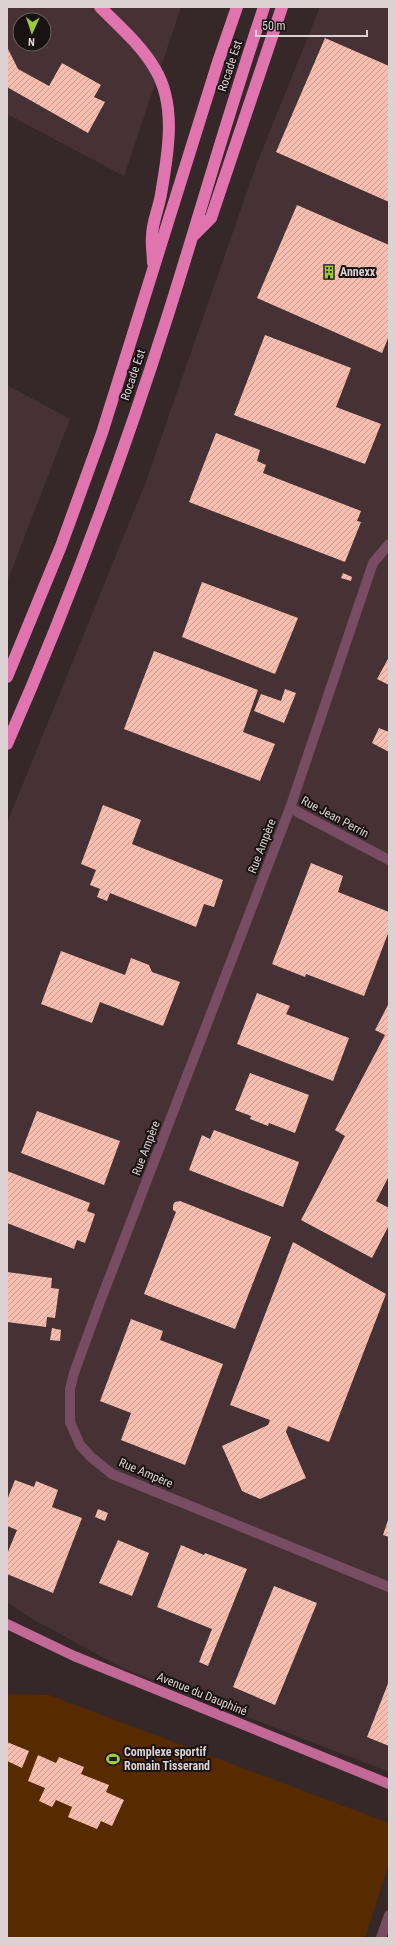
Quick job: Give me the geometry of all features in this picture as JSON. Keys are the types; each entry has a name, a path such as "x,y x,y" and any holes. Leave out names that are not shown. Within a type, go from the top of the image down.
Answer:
{"highway":[{"path":"100,7 143,51 155,69 165,91 169,123 161,196 152,235 154,272"},
{"name":"Rocade Est","path":"7,677 61,546 100,440 154,272 218,62 237,7"},
{"name":"Rocade Est","path":"7,744 57,625 112,482 166,319 245,62 264,7"},
{"path":"192,237 211,218 282,7"}],"main road":[{"name":"Avenue du Dauphiné","path":"7,1624 74,1656 389,1784"}],"street":[{"name":"Rue Ampère","path":"389,544 373,563 290,808 77,1366 70,1389 70,1422 80,1445 90,1457 112,1474 389,1587"},
{"name":"Rue Jean Perrin","path":"290,808 389,860"},
{"path":"381,1938 389,1916"}],"shaded area":[{"path":"7,7 181,7 124,176 7,114"},
{"path":"320,7 389,7 389,1772 122,1668 29,1617 7,1602 7,823 145,484 257,163"},
{"path":"7,385 70,419 7,582"},
{"name":"Complexe sportif Romain Tisserand","path":"7,1694 49,1695 389,1823 389,1863 365,1938 7,1938"}],"building":[{"path":"325,38 389,66 389,202 276,152"},
{"path":"7,47 18,69 49,86 62,63 101,85 94,97 105,102 88,133 7,87"},
{"name":"Annexx","path":"297,205 389,245 389,336 382,353 257,298"},
{"path":"265,335 351,368 336,407 381,424 365,464 234,415"},
{"path":"216,433 260,450 257,461 266,465 263,473 361,511 357,521 361,522 345,562 189,502"},
{"path":"343,573 352,577 351,581 341,578"},
{"path":"202,582 298,618 275,674 182,637"},
{"path":"154,651 258,690 243,732 275,744 260,781 124,729"},
{"path":"389,657 389,685 377,679"},
{"path":"285,689 296,693 284,723 254,711 261,694 281,701"},
{"path":"379,728 389,732 389,752 372,743"},
{"path":"103,805 141,820 132,844 223,880 214,907 204,904 196,927 110,893 107,901 97,897 100,889 90,885 96,870 81,864"},
{"path":"311,863 343,876 338,892 389,912 389,931 364,996 306,974 305,977 272,964"},
{"path":"61,951 125,975 131,958 149,965 152,972 180,982 163,1026 100,1002 92,1023 41,1004"},
{"path":"257,993 290,1006 286,1014 349,1038 333,1081 237,1044"},
{"path":"389,1003 389,1176 376,1201 389,1208 389,1225 372,1258 301,1220 345,1136 335,1130 385,1035 375,1030"},
{"path":"250,1073 309,1095 295,1133 269,1123 268,1126 250,1119 251,1116 235,1110"},
{"path":"37,1111 120,1141 104,1185 21,1153"},
{"path":"214,1130 299,1162 283,1207 189,1170 202,1135 210,1139"},
{"path":"7,1171 90,1203 87,1211 95,1214 85,1243 77,1240 74,1249 7,1223"},
{"path":"180,1201 271,1237 235,1329 144,1294 176,1212 173,1210 173,1205 175,1202"},
{"path":"293,1242 386,1294 329,1442 288,1426 286,1432 306,1478 260,1499 242,1491 222,1446 268,1425 270,1420 230,1405"},
{"path":"7,1272 52,1278 51,1288 59,1289 55,1318 47,1317 46,1327 7,1322"},
{"path":"131,1319 163,1331 160,1340 223,1364 185,1465 121,1440 131,1413 100,1401"},
{"path":"52,1328 61,1330 60,1341 50,1340"},
{"path":"15,1480 34,1487 36,1481 58,1490 52,1507 82,1518 53,1593 7,1574 7,1554 17,1530 7,1526 7,1500"},
{"path":"98,1509 108,1513 105,1521 95,1517"},
{"path":"389,1517 389,1537 383,1535"},
{"path":"118,1540 149,1553 132,1596 99,1583"},
{"path":"181,1545 204,1555 205,1553 247,1569 208,1666 199,1662 212,1629 157,1607"},
{"path":"274,1586 317,1603 275,1705 233,1687"},
{"path":"389,1681 389,1746 367,1737"},
{"path":"7,1742 29,1751 22,1768 7,1761"},
{"path":"38,1755 56,1763 59,1757 84,1767 81,1774 109,1785 106,1792 124,1800 112,1826 101,1821 97,1829 68,1817 72,1807 56,1800 52,1807 39,1801 45,1788 28,1781"}],"place":[{"name":"Annexx","path":"329,272"},
{"name":"Complexe sportif Romain Tisserand","path":"113,1759"}]}
